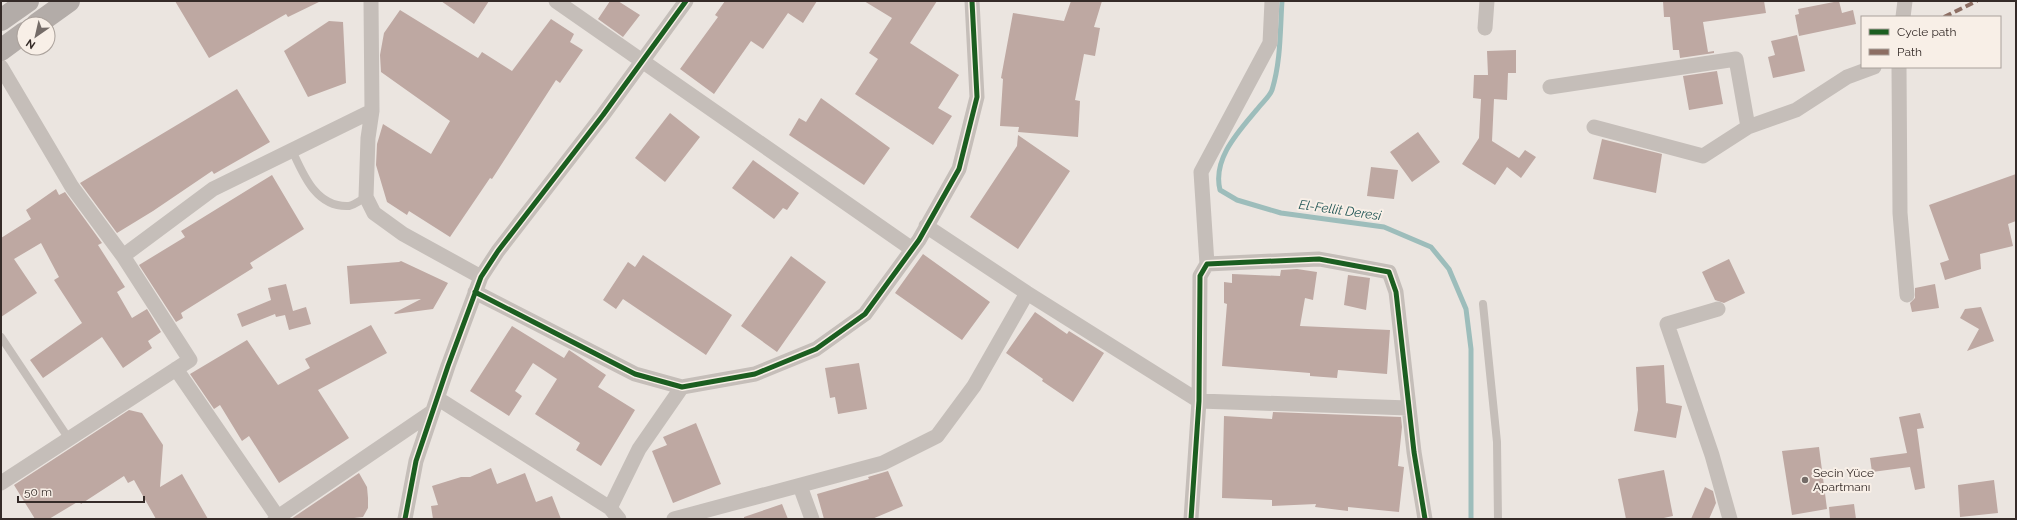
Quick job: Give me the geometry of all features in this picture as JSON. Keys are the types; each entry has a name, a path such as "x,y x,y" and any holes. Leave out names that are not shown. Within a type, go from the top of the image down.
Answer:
{"main road":[{"path":"1,20 28,1"},
{"path":"48,16 69,1"},
{"path":"1,50 16,39"}],"street":[{"path":"371,1 372,110 368,138 366,197 374,213 403,234 481,277"},
{"path":"556,1 912,249"},
{"path":"405,519 416,461 474,292 481,277 498,251 686,1"},
{"path":"474,292 635,374 682,387 755,374 816,349 865,314 912,249 959,169 977,97 972,1"},
{"path":"1191,519 1199,401 1200,276 1207,264 1201,172 1270,43 1272,1"},
{"path":"1485,28 1487,1"},
{"path":"1903,16 1905,1"},
{"path":"1550,87 1736,59 1748,127"},
{"path":"1,67 72,187 123,256 190,360 1,483"},
{"path":"1594,127 1703,156 1748,127 1796,110 1847,77 1871,68"},
{"path":"1899,68 1900,212 1907,295"},
{"path":"123,256 212,189 372,110"},
{"path":"926,226 1027,293 1199,401 1409,408"},
{"path":"1207,264 1319,259 1389,272 1396,292 1409,408 1425,519"},
{"path":"674,519 883,464 937,436 974,386 1027,293"},
{"path":"1718,309 1666,324 1712,455 1730,519"},
{"path":"176,369 277,518 432,412"},
{"path":"437,398 614,514 639,449 682,387"},
{"path":"800,486 812,519"}],"lane":[{"path":"292,150 309,185 328,202 350,206 366,197"},
{"path":"1483,304 1497,442 1498,519"},
{"path":"1,337 69,439"}],"building":[{"path":"175,1 321,1 288,17 286,14 209,58"},
{"path":"441,1 489,1 474,24"},
{"path":"610,1 618,1 640,15 623,37 598,19"},
{"path":"725,1 817,1 803,23 788,13 763,49 751,41 714,94 680,69 718,17 715,15"},
{"path":"864,1 937,1 910,43 959,75 938,108 952,116 933,145 855,94 878,59 869,53 892,18"},
{"path":"1071,1 1102,1 1094,27 1100,28 1095,56 1084,54 1075,100 1080,101 1078,137 1018,132 1019,127 1000,126 1003,79 1001,78 1013,13 1064,21"},
{"path":"1663,1 1764,1 1766,13 1703,22 1708,52 1714,51 1714,53 1680,58 1679,50 1673,50 1670,17 1664,17"},
{"path":"1839,1 1842,13 1853,10 1856,24 1799,36 1795,15 1799,14 1798,9"},
{"path":"400,10 478,58 482,52 512,71 551,19 574,34 570,42 583,50 560,83 556,80 492,179 490,178 450,237 409,211 407,215 387,202 376,165 377,144 383,124 431,154 450,121 381,72 380,55 384,33"},
{"path":"329,21 343,22 346,83 308,97 284,51"},
{"path":"1797,35 1805,71 1773,78 1768,57 1775,55 1771,41"},
{"path":"1516,50 1516,73 1508,73 1507,100 1494,99 1492,141 1519,158 1525,150 1536,157 1521,178 1507,167 1495,185 1462,164 1479,138 1481,99 1473,98 1474,75 1488,75 1487,51"},
{"path":"1717,71 1723,104 1689,110 1683,76"},
{"path":"237,89 270,142 214,174 212,171 153,211 117,233 80,183"},
{"path":"821,98 890,148 864,185 789,135 799,118 806,122"},
{"path":"670,113 700,137 665,182 635,158"},
{"path":"1418,132 1440,162 1412,182 1390,152"},
{"path":"1018,135 1070,171 1018,249 970,217 1017,146"},
{"path":"1602,139 1662,154 1656,193 1593,179"},
{"path":"753,160 799,193 787,210 783,208 774,219 732,188"},
{"path":"1371,167 1398,170 1394,199 1367,196"},
{"path":"2016,174 2016,221 2008,224 2013,246 1980,254 1981,269 1945,280 1940,263 1949,260 1929,205"},
{"path":"272,175 304,229 250,263 253,268 181,313 183,318 176,322 139,265 185,237 181,231"},
{"path":"56,189 59,195 65,192 102,243 98,245 125,287 117,292 132,318 147,309 161,332 148,341 152,348 123,368 102,337 43,378 30,360 82,323 54,280 59,277 41,243 14,259 37,293 1,317 1,238 31,219 26,210"},
{"path":"923,254 990,302 962,340 895,293"},
{"path":"643,255 732,315 706,355 623,299 616,309 603,300 628,262 635,267"},
{"path":"791,256 826,282 777,352 741,326"},
{"path":"1729,259 1745,293 1724,303 1715,300 1702,272"},
{"path":"401,261 448,283 433,309 394,313 421,299 350,304 347,266"},
{"path":"1297,269 1317,272 1313,300 1305,298 1300,326 1390,330 1387,374 1338,370 1337,378 1310,376 1310,373 1222,366 1227,304 1224,303 1224,282 1232,283 1232,274 1280,276 1281,270"},
{"path":"1348,275 1370,278 1366,310 1344,305"},
{"path":"286,284 293,311 306,307 311,324 289,330 285,315 276,317 275,314 242,327 237,314 271,300 268,288"},
{"path":"1935,284 1939,308 1912,312 1910,303 1915,298 1915,288"},
{"path":"1981,307 1994,341 1967,351 1979,329 1960,318 1965,309"},
{"path":"1035,312 1067,334 1069,331 1104,353 1073,402 1042,381 1043,379 1006,353"},
{"path":"371,325 387,353 318,390 349,438 279,483 249,436 242,441 220,405 214,409 190,374 247,340 278,385 310,368 305,359"},
{"path":"512,326 564,358 569,350 606,375 598,387 635,410 601,466 576,450 580,443 535,414 557,379 533,363 515,391 522,396 509,416 470,391"},
{"path":"859,363 867,409 838,414 835,397 830,398 825,368"},
{"path":"1664,365 1666,403 1682,406 1676,438 1634,431 1638,410 1636,367"},
{"path":"129,410 142,413 163,445 160,487 182,474 208,519 156,519 134,480 128,483 124,476 81,504 79,501 49,519 35,519 14,485"},
{"path":"1273,412 1401,417 1402,427 1398,466 1404,467 1399,512 1348,507 1348,511 1315,507 1316,504 1272,506 1272,500 1222,498 1224,416 1272,419"},
{"path":"1920,413 1924,428 1917,429 1925,488 1915,490 1910,467 1872,472 1870,458 1907,453 1899,417"},
{"path":"696,423 721,484 673,503 652,451 667,445 663,437"},
{"name":"Secin Yüce Apartmanı","path":"1819,447 1827,509 1792,515 1782,451"},
{"path":"491,468 497,484 525,473 536,502 552,496 561,519 433,519 431,506 438,505 432,486 461,477 470,477"},
{"path":"1664,470 1673,516 1659,519 1626,519 1618,479"},
{"path":"888,471 903,506 872,519 824,519 817,494 869,479 868,477"},
{"path":"359,473 367,487 368,498 368,508 363,517 345,519 291,519"},
{"path":"1994,480 1998,513 1960,517 1958,485"},
{"path":"1705,487 1713,491 1716,503 1709,519 1691,519"},
{"path":"782,504 788,519 744,519 744,517"},
{"path":"1854,504 1856,519 1830,519 1829,507"}],"waterway":[{"name":"El-Fellit Deresi","path":"1282,1 1279,57 1272,90 1229,145 1220,167 1220,190 1237,200 1281,213 1384,227 1431,247 1449,269 1466,309 1471,349 1471,519"}],"marked path":[{"path":"1946,16 1977,1"}],"cycle path":[{"path":"405,519 416,461 448,366 481,277 498,251 603,115 686,1"},
{"path":"475,292 635,374 682,387 755,374 816,349 865,314 919,240 959,169 977,97 972,1"},
{"path":"1191,519 1199,401 1200,276 1207,264 1319,259 1389,272 1396,292 1414,452 1425,519"}],"place":[{"name":"Secin Yüce Apartmanı","path":"1805,480"}]}
